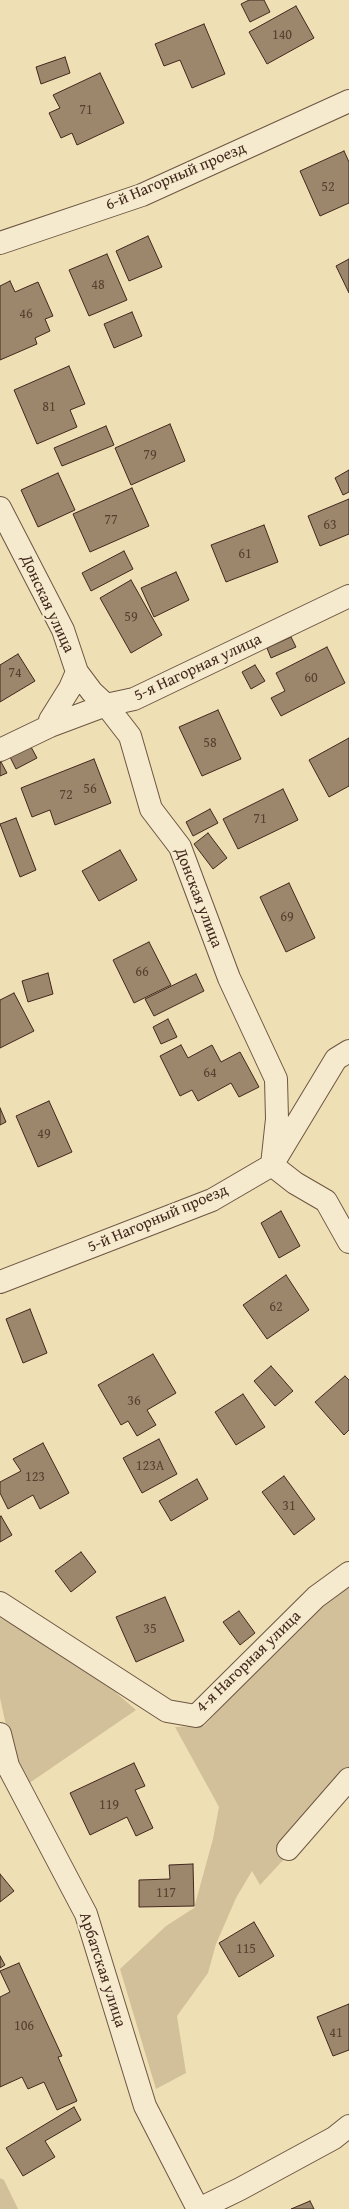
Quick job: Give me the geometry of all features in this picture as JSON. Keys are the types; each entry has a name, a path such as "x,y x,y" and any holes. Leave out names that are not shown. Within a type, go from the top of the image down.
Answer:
{"street":[{"name":"6-й Нагорный проезд","path":"0,242 142,195 349,101"},
{"name":"Донская улица","path":"0,508 63,630 77,672 92,692 106,705 130,736 151,809 180,847 229,978 276,1079 276,1119 272,1166"},
{"name":"5-я Нагорная улица","path":"0,750 50,726 106,705 134,699 349,596"},
{"path":"50,726 50,720 70,688 77,672"},
{"name":"5-й Нагорный проезд","path":"0,1282 212,1200 272,1166 336,1059 349,1051"},
{"path":"272,1166 295,1183 326,1201 349,1242"},
{"name":"4-я Нагорная улица","path":"0,1603 167,1711 196,1716 316,1596 349,1573"},
{"name":"Арбатская улица","path":"0,1734 8,1766 86,1914 145,2106 199,2209"},
{"path":"288,1848 349,1779"},
{"path":"199,2209 240,2190 321,2145 349,2126"}],"shaded area":[{"path":"349,1583 349,1789 260,1885 252,1871 236,1898 216,1944 208,1973 177,2016 186,2073 156,2089 120,1969 166,1926 194,1908 213,1839 219,1807 175,1727 204,1726 320,1602"},
{"path":"0,1618 77,1659 136,1710 28,1784 15,1767 0,1698"},
{"path":"0,2178 4,2180 18,2209 0,2209"}],"building":[{"path":"249,0 264,0 270,12 250,22 241,4"},
{"path":"296,6 314,38 267,64 249,32"},
{"path":"204,24 225,74 192,88 180,60 164,66 155,44"},
{"path":"65,57 70,73 41,84 36,67"},
{"path":"100,73 124,123 77,145 72,133 61,138 49,113 60,108 53,95"},
{"path":"344,151 349,162 349,203 320,216 300,171"},
{"path":"148,236 162,267 129,281 116,251"},
{"path":"107,254 127,300 89,316 69,270"},
{"path":"349,259 349,293 336,266"},
{"path":"10,281 15,292 38,282 53,316 45,319 50,331 35,338 37,344 0,360 0,286"},
{"path":"132,312 142,336 114,348 104,324"},
{"path":"69,366 85,404 70,410 77,427 37,444 14,390"},
{"path":"170,424 185,461 131,485 115,448"},
{"path":"106,426 114,445 62,466 54,448"},
{"path":"349,470 349,492 343,495 335,478"},
{"path":"58,473 75,510 38,527 21,490"},
{"path":"132,488 149,526 90,552 73,514"},
{"path":"349,499 349,534 320,546 308,516"},
{"path":"264,525 278,562 226,582 211,545"},
{"path":"124,551 133,569 91,591 82,573"},
{"path":"176,572 189,600 154,617 141,588"},
{"path":"131,580 162,635 131,653 100,598"},
{"path":"291,637 296,647 271,658 267,648"},
{"path":"327,647 345,683 281,716 271,698 285,691 276,673"},
{"path":"18,654 35,681 0,702 0,665"},
{"path":"255,665 265,681 251,689 242,672"},
{"path":"218,710 241,759 202,776 179,727"},
{"path":"349,738 349,786 329,797 309,760"},
{"path":"31,747 37,758 16,769 10,757"},
{"path":"94,759 111,803 55,825 50,810 32,817 21,788"},
{"path":"1,762 7,773 0,776 0,763"},
{"path":"283,789 298,820 238,849 223,819"},
{"path":"210,809 218,823 193,836 186,822"},
{"path":"16,818 36,870 20,877 0,824"},
{"path":"208,833 227,858 213,869 194,844"},
{"path":"120,850 137,880 99,901 82,871"},
{"path":"289,883 315,938 286,952 260,897"},
{"path":"149,942 171,985 134,1003 113,960"},
{"path":"48,973 53,994 28,1002 22,981"},
{"path":"196,974 204,991 154,1016 145,999"},
{"path":"14,993 34,1031 0,1048 0,1000"},
{"path":"168,1019 177,1037 161,1044 153,1027"},
{"path":"181,1045 188,1058 212,1045 221,1062 240,1052 259,1087 239,1097 231,1083 198,1101 192,1090 180,1096 160,1056"},
{"path":"49,1101 72,1152 38,1167 16,1116"},
{"path":"0,1108 6,1122 0,1125"},
{"path":"281,1211 300,1246 279,1258 261,1223"},
{"path":"286,1275 309,1310 267,1339 243,1305"},
{"path":"30,1309 47,1353 23,1363 6,1319"},
{"path":"153,1354 176,1393 147,1410 156,1425 137,1436 128,1421 121,1425 98,1385"},
{"path":"271,1366 293,1391 275,1406 254,1381"},
{"path":"345,1376 349,1380 349,1430 344,1435 315,1402"},
{"path":"243,1394 265,1427 236,1445 215,1412"},
{"path":"159,1439 177,1474 142,1493 123,1458"},
{"path":"43,1443 69,1493 40,1509 33,1495 8,1509 0,1493 0,1482 21,1471 13,1459"},
{"path":"284,1476 315,1519 294,1535 262,1492"},
{"path":"197,1479 208,1499 171,1521 159,1501"},
{"path":"1,1516 12,1535 0,1542 0,1517"},
{"path":"81,1552 96,1572 71,1592 55,1571"},
{"path":"165,1597 184,1641 136,1662 116,1617"},
{"path":"239,1611 255,1633 240,1645 223,1622"},
{"path":"134,1763 145,1786 135,1790 153,1828 136,1836 127,1817 90,1835 70,1793"},
{"path":"193,1864 194,1906 139,1907 139,1880 170,1879 169,1865"},
{"path":"0,1874 14,1891 0,1902"},
{"path":"254,1922 274,1956 239,1977 219,1943"},
{"path":"0,1956 5,1965 0,1968"},
{"path":"19,1963 62,2056 58,2057 77,2101 57,2110 44,2082 28,2089 22,2077 0,2087 0,1997 10,1992 0,1971"},
{"path":"349,2004 349,2050 333,2056 317,2017"},
{"path":"74,2107 81,2120 45,2141 55,2157 23,2176 6,2148"},
{"path":"310,2201 314,2209 291,2209"}]}
